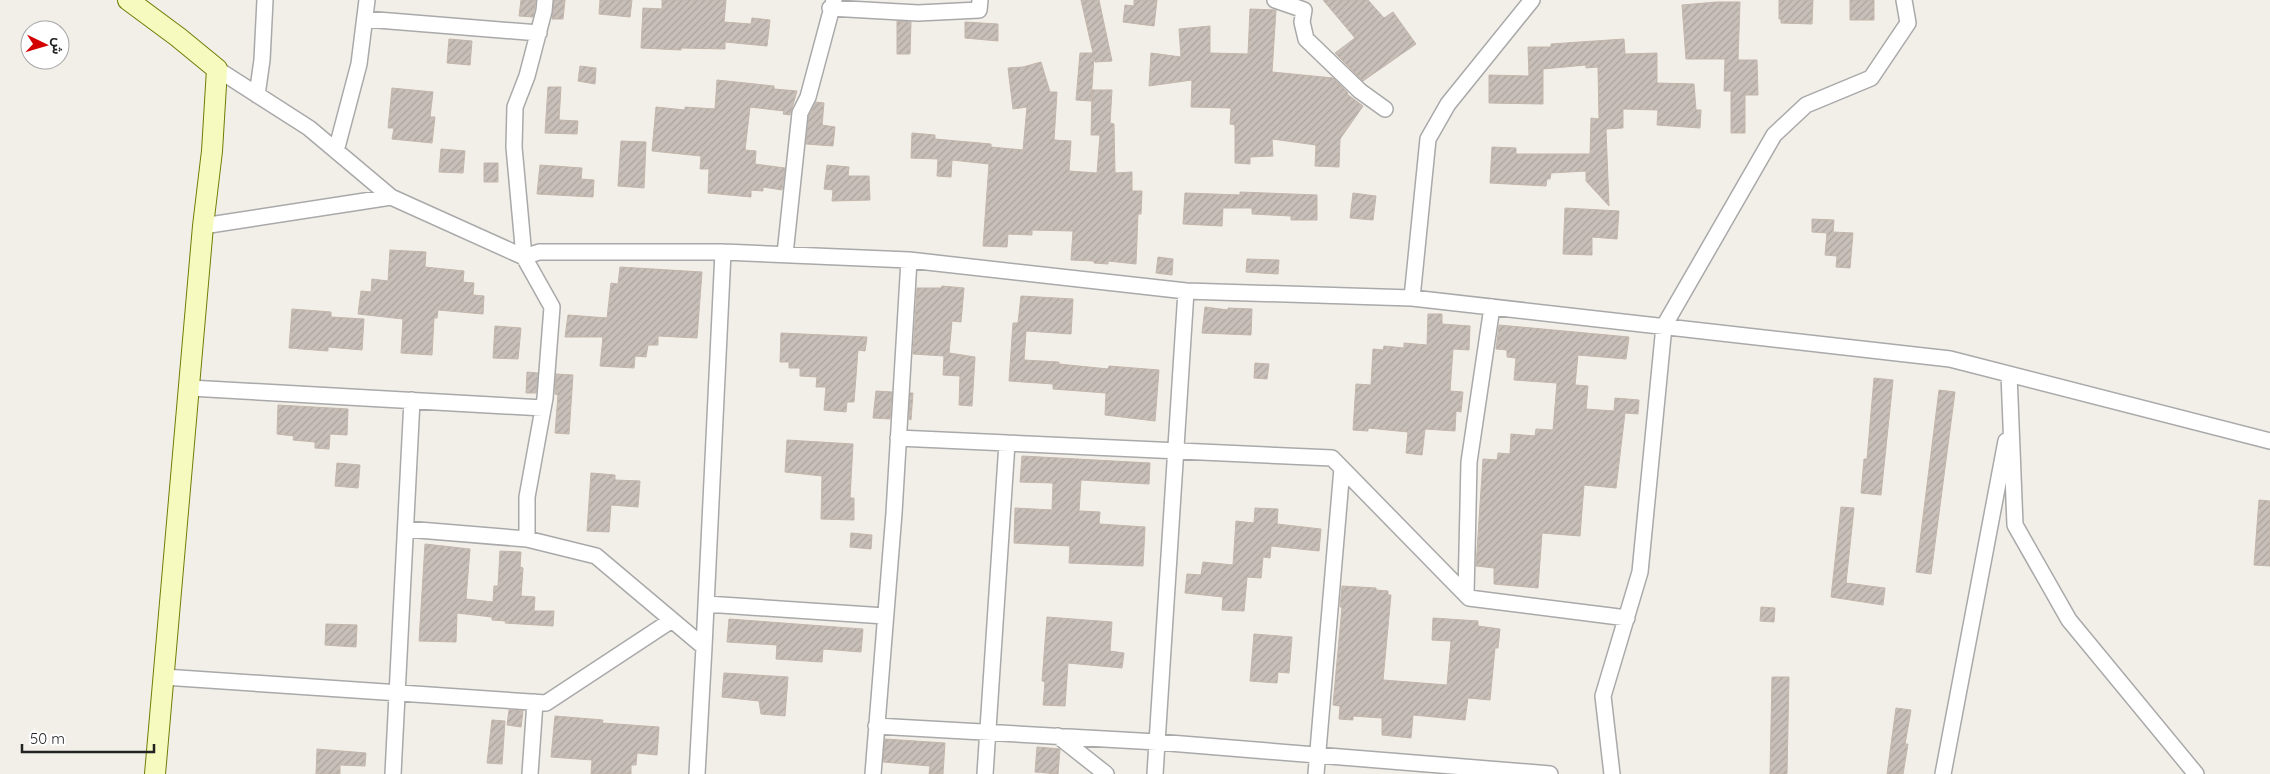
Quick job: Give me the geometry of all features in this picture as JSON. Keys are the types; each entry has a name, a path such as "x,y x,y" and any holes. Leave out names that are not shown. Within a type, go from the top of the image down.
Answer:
{"street":[{"path":"128,0 178,37 216,70 310,128 392,197 524,256 539,252 785,254 909,260 1186,291 1412,298 1950,359 2270,441"},
{"path":"144,0 178,37"},
{"path":"257,95 262,60 265,0"},
{"path":"336,151 359,64 367,0"},
{"path":"527,539 527,497 543,408 552,307 524,256 514,147 515,107 527,76 544,12 545,0"},
{"path":"785,254 800,113 808,96 832,4 918,13 979,10 980,0"},
{"path":"1275,0 1307,5 1302,22 1306,39 1360,91 1385,109"},
{"path":"1412,298 1428,139 1448,104 1532,0"},
{"path":"1612,774 1603,696 1640,572 1664,326 1774,135 1806,105 1871,78 1908,23 1904,0"},
{"path":"365,19 539,33"},
{"path":"156,774 203,226 212,151 216,70"},
{"path":"203,226 392,197"},
{"path":"697,774 723,252"},
{"path":"873,774 909,260"},
{"path":"1155,774 1186,291"},
{"path":"1466,595 1469,462 1492,307"},
{"path":"2009,374 2016,525 2069,620 2196,774"},
{"path":"190,388 543,408"},
{"path":"393,774 412,400"},
{"path":"1944,774 2011,416"},
{"path":"898,438 1332,458 1469,598 1627,618"},
{"path":"985,774 1007,443"},
{"path":"1316,774 1342,468"},
{"path":"406,529 527,539 596,556 704,647"},
{"path":"706,604 885,616"},
{"path":"164,677 546,703 672,620"},
{"path":"530,774 535,702"},
{"path":"876,726 1157,742 1550,774"},
{"path":"1058,736 1106,774"}],"building":[{"path":"521,0 536,0 533,17 519,16"},
{"path":"554,0 565,0 563,19 552,19"},
{"path":"600,0 632,0 630,17 599,14"},
{"path":"662,0 726,0 724,22 751,24 752,18 770,20 767,46 725,42 725,49 681,48 681,50 641,48 643,8 662,9"},
{"path":"1081,0 1099,0 1112,61 1095,62 1094,57 1091,101 1076,100 1080,53 1093,53"},
{"path":"1134,0 1157,0 1154,26 1123,22 1125,5 1134,6"},
{"path":"1323,0 1368,0 1384,18 1393,12 1416,44 1363,81 1335,53 1355,38"},
{"path":"1779,0 1813,0 1812,24 1781,23 1781,19 1779,19"},
{"path":"1850,0 1874,0 1874,20 1850,20"},
{"path":"1740,2 1738,60 1757,60 1758,95 1745,95 1745,133 1731,133 1731,91 1724,91 1725,59 1686,59 1682,5"},
{"path":"1250,9 1276,10 1272,72 1333,78 1347,94 1363,106 1340,139 1339,167 1315,166 1316,145 1272,139 1273,156 1250,157 1250,164 1235,163 1235,125 1230,124 1231,108 1191,107 1192,80 1149,86 1151,53 1181,57 1179,29 1210,26 1210,53 1248,54"},
{"path":"897,21 911,22 910,54 897,54"},
{"path":"965,22 998,24 998,41 965,38"},
{"path":"449,39 472,41 470,65 447,63"},
{"path":"1624,39 1625,54 1657,53 1657,83 1694,84 1696,110 1701,110 1700,128 1657,125 1658,110 1623,109 1623,128 1606,129 1609,206 1586,181 1586,171 1551,173 1550,179 1547,179 1546,186 1490,183 1492,147 1516,148 1516,154 1590,154 1591,118 1599,119 1598,67 1586,68 1586,65 1543,69 1543,104 1489,103 1489,75 1529,76 1528,47 1551,47 1551,44"},
{"path":"1041,62 1050,92 1057,92 1054,140 1071,141 1069,171 1097,173 1100,135 1091,135 1092,90 1112,90 1110,123 1114,124 1115,173 1132,172 1132,191 1142,191 1141,214 1138,214 1136,264 1108,261 1108,264 1071,260 1073,231 1032,230 1032,235 1008,234 1007,247 983,246 989,164 952,160 951,177 937,176 938,159 911,158 912,133 935,135 935,139 991,144 991,147 1023,150 1027,107 1013,109 1008,68 1023,67"},
{"path":"580,66 596,68 595,84 578,81"},
{"path":"717,80 774,86 774,89 797,91 790,115 783,114 784,111 750,107 745,150 756,151 755,164 785,168 782,190 763,187 763,191 751,190 751,197 708,193 709,169 700,169 701,156 652,151 656,107 685,110 685,107 715,109"},
{"path":"548,87 561,87 559,120 578,121 577,134 545,133"},
{"path":"392,88 433,92 430,117 435,117 432,143 392,139 394,128 388,128"},
{"path":"816,102 824,103 822,125 835,127 833,146 806,144 809,116"},
{"path":"621,141 646,142 644,188 618,186"},
{"path":"441,149 465,151 463,173 439,172"},
{"path":"484,163 498,163 498,182 484,182"},
{"path":"540,165 582,168 581,179 594,180 593,197 537,194"},
{"path":"827,165 849,167 848,176 869,176 870,200 832,201 833,190 824,189"},
{"path":"1240,192 1317,195 1317,220 1291,220 1291,216 1252,214 1252,208 1223,208 1222,226 1183,224 1185,193 1240,195"},
{"path":"1353,193 1376,196 1373,220 1350,218"},
{"path":"1565,208 1619,211 1617,239 1592,237 1592,255 1563,254"},
{"path":"1812,219 1834,220 1833,232 1853,233 1850,268 1836,267 1837,256 1825,255 1827,233 1812,232"},
{"path":"390,250 426,252 425,267 464,271 463,282 474,283 473,295 484,296 483,314 438,310 437,318 434,318 432,355 401,353 403,319 358,314 361,291 371,292 372,279 388,281"},
{"path":"1158,257 1173,259 1172,275 1156,273"},
{"path":"1247,259 1279,260 1278,274 1246,272"},
{"path":"620,267 702,272 697,338 658,336 658,345 648,345 646,357 635,356 634,368 600,366 603,337 565,337 568,315 607,318 611,283 618,284"},
{"path":"942,286 964,288 961,322 952,321 949,353 975,357 972,406 959,405 960,376 943,375 944,356 913,354 917,288 941,288"},
{"path":"1021,296 1073,299 1071,334 1026,331 1024,360 1059,362 1059,364 1108,369 1109,366 1159,370 1155,421 1105,415 1106,393 1053,389 1053,384 1009,381 1013,323 1018,323"},
{"path":"1205,307 1228,310 1228,308 1252,309 1251,335 1202,333"},
{"path":"292,309 331,312 331,317 364,319 362,350 328,347 328,351 289,348"},
{"path":"1428,314 1442,314 1442,324 1470,326 1469,350 1453,349 1450,391 1463,392 1461,412 1456,411 1455,431 1425,429 1422,455 1406,453 1408,432 1368,428 1368,431 1353,430 1356,384 1371,385 1373,349 1383,350 1384,346 1404,348 1404,343 1427,345"},
{"path":"1499,325 1629,337 1626,359 1578,355 1575,385 1588,386 1586,409 1614,411 1615,398 1639,400 1638,414 1625,413 1616,488 1584,485 1580,536 1542,533 1538,588 1494,584 1494,568 1476,566 1483,459 1497,460 1498,453 1510,454 1511,434 1535,436 1536,429 1553,430 1557,383 1514,380 1516,358 1507,357 1507,350 1496,349"},
{"path":"495,326 521,328 518,359 493,358"},
{"path":"781,333 867,337 865,351 858,350 854,402 847,402 846,412 824,410 826,387 816,387 817,377 800,376 800,368 789,368 789,362 780,362"},
{"path":"1255,363 1269,364 1267,379 1254,378"},
{"path":"527,372 538,373 536,393 526,393"},
{"path":"556,374 573,375 569,434 555,433 558,395 555,394"},
{"path":"1874,378 1893,380 1881,495 1861,493 1864,459 1867,459"},
{"path":"1939,390 1955,392 1931,574 1916,572"},
{"path":"876,391 892,392 890,419 873,418"},
{"path":"910,393 913,393 911,420 909,419"},
{"path":"278,405 348,409 347,435 330,434 329,449 315,448 315,442 293,440 294,436 277,434"},
{"path":"787,440 853,444 850,498 854,498 854,520 821,519 822,476 785,472"},
{"path":"1022,456 1150,463 1149,484 1081,480 1079,511 1100,512 1099,524 1145,527 1143,566 1069,563 1070,546 1014,543 1015,508 1052,510 1053,483 1020,482"},
{"path":"337,463 360,465 358,488 335,486"},
{"path":"591,473 615,475 615,480 640,481 638,507 611,505 609,532 587,531"},
{"path":"2259,500 2270,501 2270,566 2254,565"},
{"path":"1841,507 1854,508 1846,583 1885,588 1883,605 1831,597"},
{"path":"1255,508 1278,509 1277,524 1321,529 1319,551 1271,546 1270,558 1263,557 1261,578 1247,577 1244,611 1222,610 1223,597 1185,593 1187,574 1201,575 1203,562 1233,565 1236,521 1254,523"},
{"path":"851,533 872,535 871,549 850,547"},
{"path":"425,544 470,549 466,599 493,602 494,586 498,586 500,551 521,552 520,567 523,568 521,596 535,597 534,611 554,611 553,626 505,623 506,621 492,620 492,617 457,613 456,642 419,641"},
{"path":"1342,586 1376,588 1376,590 1388,591 1388,595 1391,595 1383,680 1447,685 1451,641 1432,640 1433,618 1478,621 1478,626 1500,629 1498,648 1495,648 1490,700 1468,698 1465,720 1413,715 1411,738 1382,735 1382,718 1353,716 1353,720 1339,719 1340,706 1333,705 1342,607 1340,607"},
{"path":"1761,607 1775,608 1774,622 1760,621"},
{"path":"1047,617 1112,622 1110,651 1124,653 1122,668 1068,663 1065,706 1043,705 1045,682 1042,681"},
{"path":"729,619 863,629 861,652 823,649 822,662 776,659 777,645 727,642"},
{"path":"326,624 357,625 356,647 325,645"},
{"path":"1254,634 1292,637 1289,673 1278,672 1277,683 1250,681"},
{"path":"724,673 788,677 785,716 761,714 759,701 722,697"},
{"path":"1772,677 1789,677 1787,774 1770,774"},
{"path":"1896,708 1911,710 1905,744 1908,744 1903,774 1887,774"},
{"path":"509,710 523,711 521,727 507,725"},
{"path":"555,716 603,720 602,723 659,727 657,755 637,753 636,765 631,765 631,774 591,774 592,760 551,757"},
{"path":"492,720 505,721 502,764 487,763"},
{"path":"885,739 945,743 943,774 929,774 930,766 883,762"},
{"path":"1037,747 1060,749 1058,774 1035,772"},
{"path":"317,749 366,753 365,766 340,765 340,774 316,774"}]}
